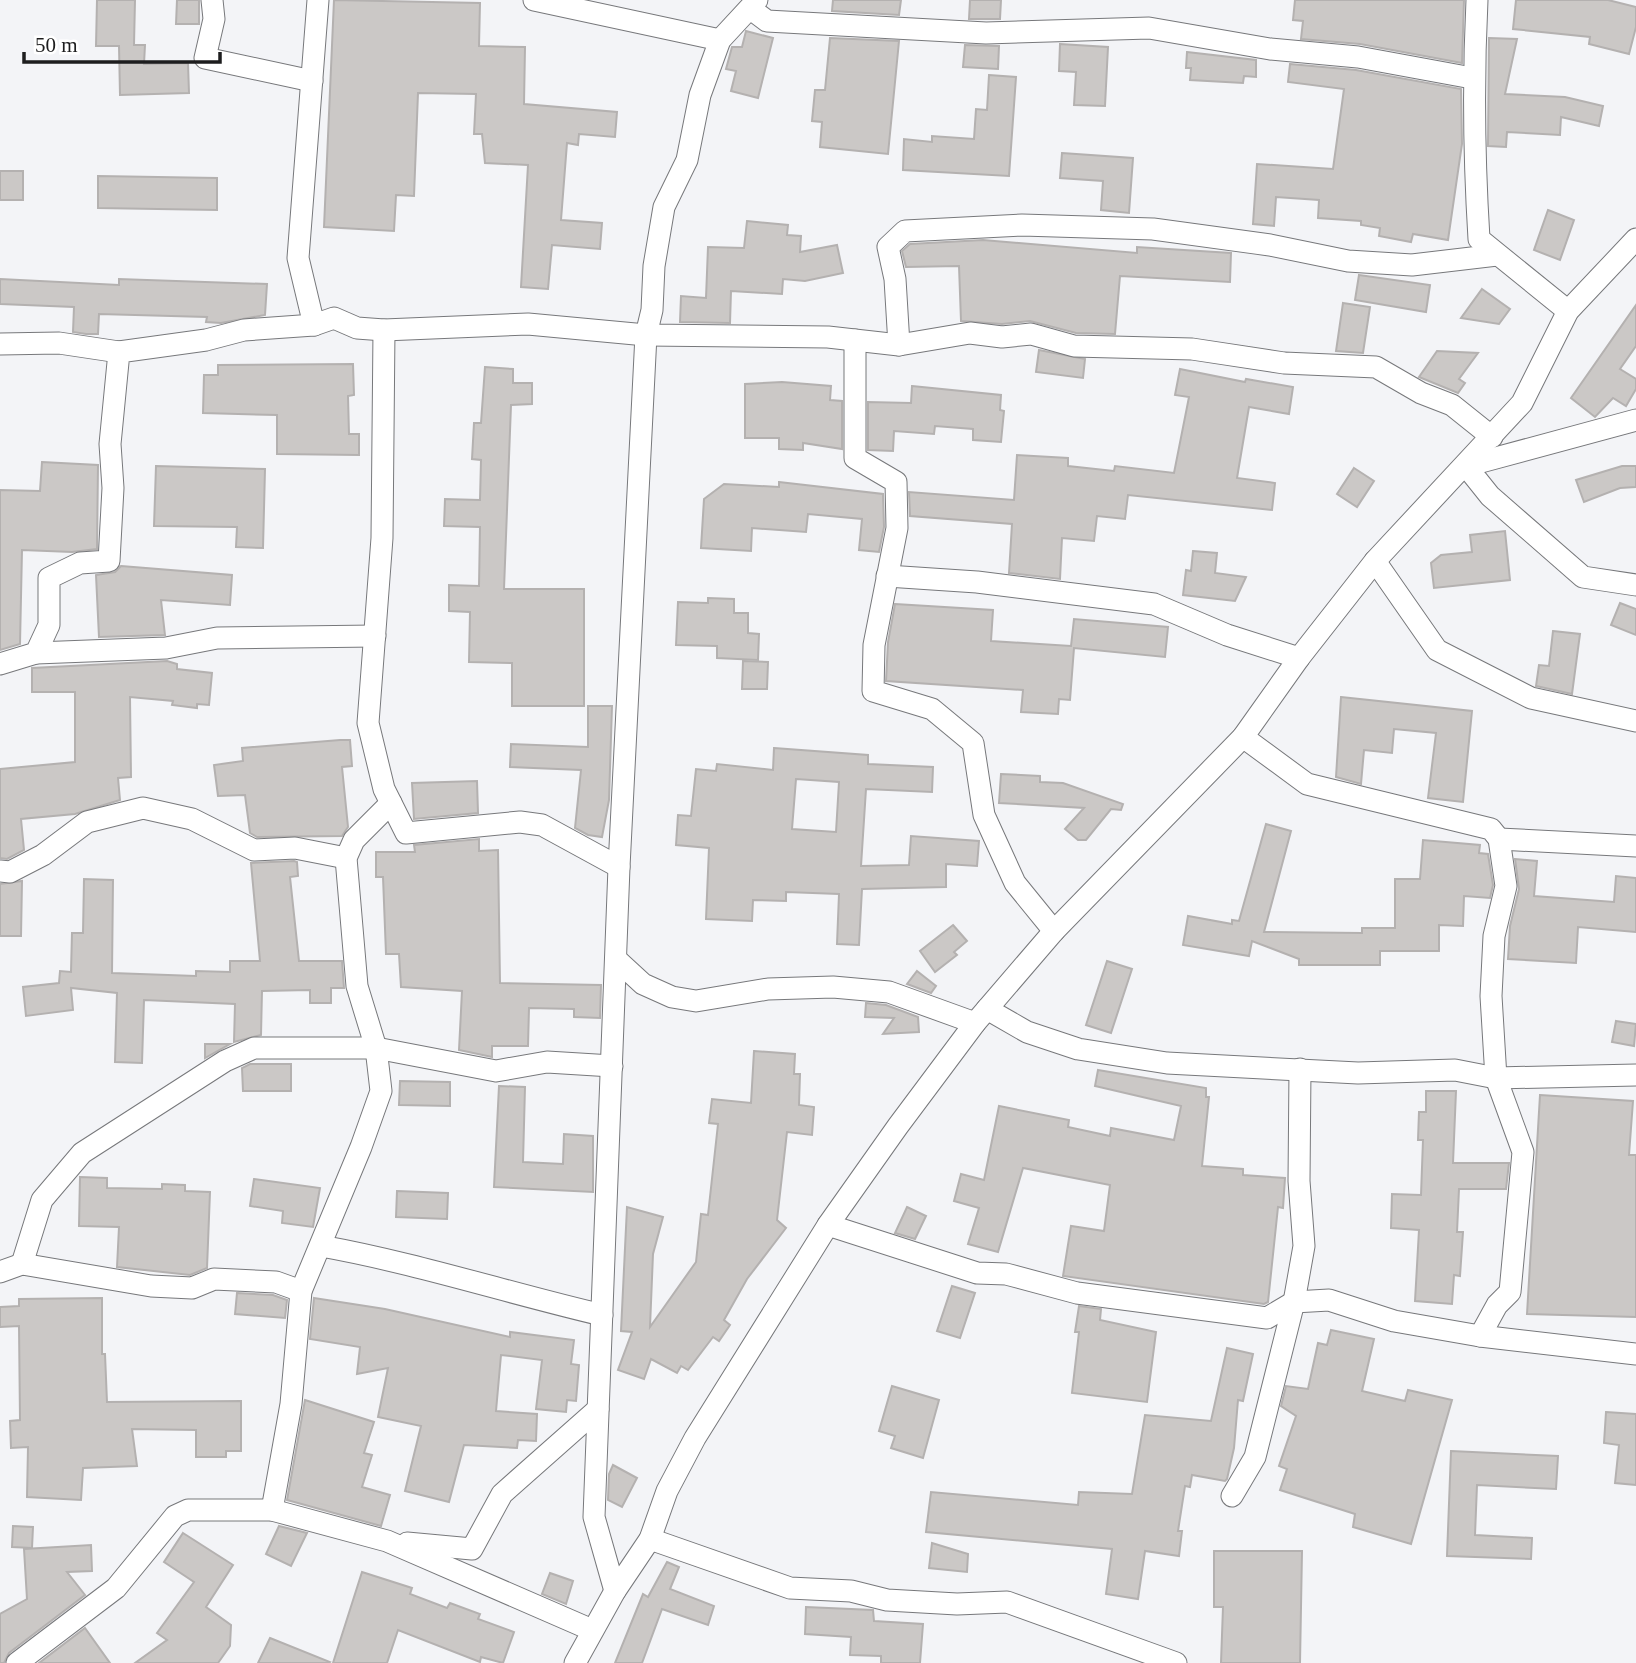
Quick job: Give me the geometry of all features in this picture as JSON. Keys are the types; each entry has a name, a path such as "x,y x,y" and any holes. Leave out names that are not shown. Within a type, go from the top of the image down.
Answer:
{"street":[{"path":"212,0 214,19 205,58 312,81"},
{"path":"314,325 298,258 318,0"},
{"path":"534,0 620,9 720,40"},
{"path":"1478,0 1478,48 1472,78 1479,239 1567,311"},
{"path":"615,1591 593,1517 618,961 619,867 646,335 652,310 654,266 664,207 687,160 700,95 720,40 754,4 767,21 986,33 1149,28 1270,49 1358,57 1472,78"},
{"path":"899,345 895,279 888,247 905,231 1022,225 1153,229 1270,245 1348,261 1412,265 1497,255"},
{"path":"575,1663 615,1591 650,1539 667,1491 695,1438 828,1225 981,1016 1054,931 1243,737 1299,658 1375,561 1466,466 1521,403 1567,311 1636,239"},
{"path":"0,344 59,343 119,352 206,340 244,330 314,325 334,318 357,328 384,330 528,324 646,335 855,340 899,345 970,334 1002,337 1031,334 1074,346 1192,349 1284,363 1376,367 1421,393 1452,405 1492,437"},
{"path":"384,330 382,538 369,723 377,769 391,803 406,833 520,822 542,825 619,867"},
{"path":"855,340 855,458 896,482 897,528 874,645 873,691 932,709 973,743 984,815 1015,883 1054,931"},
{"path":"36,653 49,625 49,578 80,563 109,561 113,488 110,444 119,352"},
{"path":"1466,466 1636,420"},
{"path":"1466,466 1490,496 1583,577 1636,585"},
{"path":"1375,561 1437,650 1531,698 1636,721"},
{"path":"887,576 977,582 1154,604 1227,635 1299,658"},
{"path":"0,664 36,653 166,648 217,638 375,636"},
{"path":"1243,737 1307,784 1490,829 1499,839 1506,886 1494,936 1491,996 1496,1077 1523,1153 1510,1292 1497,1306 1480,1336"},
{"path":"272,1510 291,1404 301,1291 381,1091 376,1048 357,986 346,858 354,840 391,803"},
{"path":"0,871 10,872 43,855 87,822 143,808 192,819 254,850 295,848 346,858"},
{"path":"1499,839 1636,846"},
{"path":"618,961 643,984 672,997 696,1001 799,986 889,992 981,1016 1077,1049 1167,1063 1358,1073 1455,1070 1496,1077 1636,1075"},
{"path":"22,1264 42,1200 82,1153 202,1076 254,1048 376,1048 496,1071 547,1062 612,1066"},
{"path":"1232,1496 1255,1457 1294,1302 1304,1246 1299,1181 1300,1069"},
{"path":"828,1225 977,1273 1006,1274 1077,1293 1267,1318 1294,1302 1329,1300 1346,1303 1394,1321 1480,1336 1636,1354"},
{"path":"321,1246 393,1259 602,1315"},
{"path":"0,1272 22,1264 151,1286 192,1288 214,1279 276,1282 301,1291"},
{"path":"387,1541 472,1549 502,1494 598,1409"},
{"path":"17,1663 116,1588 175,1516 188,1510 272,1510 387,1541 592,1630"},
{"path":"650,1539 790,1588 851,1591 887,1600 957,1604 1007,1602 1176,1663"}],"building":[{"path":"97,0 135,0 134,45 145,45 144,64 188,63 189,93 120,95 119,46 96,46"},
{"path":"177,0 199,0 199,24 176,24"},
{"path":"334,0 480,3 479,46 525,47 524,104 617,112 615,137 579,134 578,145 567,143 561,220 602,223 600,249 552,245 548,289 521,287 528,165 485,163 482,134 474,134 476,94 418,93 414,196 396,195 394,231 324,227"},
{"path":"833,0 901,0 899,15 832,11"},
{"path":"970,0 1001,0 1000,19 969,19"},
{"path":"1295,0 1464,0 1462,63 1360,44 1301,39 1303,21 1293,20"},
{"path":"1516,0 1608,0 1636,7 1636,27 1629,54 1589,44 1590,37 1513,29"},
{"path":"746,31 773,38 758,98 731,91 736,71 726,69 732,47 742,47"},
{"path":"830,38 899,41 888,154 820,147 822,122 812,121 815,90 825,90"},
{"path":"1489,38 1517,39 1505,94 1565,97 1603,106 1599,126 1561,117 1560,135 1507,132 1506,147 1488,146"},
{"path":"1060,44 1108,47 1105,106 1074,105 1076,72 1059,71"},
{"path":"965,45 999,46 998,69 963,67"},
{"path":"1187,52 1256,60 1256,77 1244,76 1243,83 1190,80 1191,68 1186,68"},
{"path":"1290,64 1356,70 1461,89 1462,144 1448,240 1413,234 1411,242 1379,236 1380,228 1361,225 1361,221 1318,218 1319,200 1276,197 1274,226 1253,224 1257,164 1333,169 1344,89 1288,82"},
{"path":"989,75 1016,77 1009,176 903,170 904,139 932,142 932,136 974,139 976,109 987,110"},
{"path":"1062,153 1133,158 1129,213 1101,210 1103,181 1060,178"},
{"path":"0,171 23,171 23,200 0,200"},
{"path":"98,176 217,178 217,210 98,208"},
{"path":"1548,210 1574,220 1560,260 1534,250"},
{"path":"747,221 788,225 787,235 801,236 800,252 837,245 843,273 805,281 783,279 782,294 731,291 730,323 680,322 681,296 706,298 708,247 744,248"},
{"path":"983,240 1137,253 1137,247 1231,253 1230,282 1120,276 1115,334 1076,333 1030,321 1002,324 961,321 959,266 906,267 902,251 910,244"},
{"path":"1359,275 1430,285 1426,312 1355,300"},
{"path":"0,279 119,285 119,279 267,284 265,315 221,323 206,322 207,317 99,314 98,334 86,334 73,332 74,307 0,304"},
{"path":"1482,289 1510,309 1499,324 1461,318"},
{"path":"1343,303 1370,307 1363,353 1336,351"},
{"path":"1636,305 1636,346 1620,369 1636,379 1636,389 1626,406 1613,398 1595,417 1571,398"},
{"path":"1039,350 1085,359 1083,378 1036,372"},
{"path":"1437,351 1478,353 1459,379 1465,383 1458,393 1419,377"},
{"path":"353,364 354,395 348,396 349,434 359,434 359,455 277,454 277,415 203,413 204,375 218,375 218,365"},
{"path":"485,367 513,369 513,383 532,383 532,404 511,405 504,589 584,589 584,706 512,706 512,663 469,662 470,612 449,611 449,585 479,586 480,527 444,526 445,499 480,500 481,460 472,459 474,423 481,423"},
{"path":"1180,369 1245,382 1246,379 1293,387 1289,414 1249,407 1237,478 1275,483 1272,510 1128,495 1125,519 1097,516 1094,541 1062,538 1060,579 1009,573 1012,524 910,516 909,492 1014,500 1017,455 1068,458 1068,466 1114,471 1115,466 1174,473 1189,397 1175,395"},
{"path":"782,382 831,386 830,400 842,401 842,449 803,443 803,450 779,449 779,438 745,438 745,384"},
{"path":"912,386 1001,395 1000,410 1004,411 1001,442 973,440 973,429 935,426 934,434 894,431 893,451 868,450 868,402 911,403"},
{"path":"42,462 98,465 97,549 72,552 22,550 20,644 0,650 0,490 40,491"},
{"path":"156,466 265,469 263,548 236,547 237,527 154,526"},
{"path":"1622,466 1636,466 1636,487 1620,488 1584,502 1576,480"},
{"path":"1354,468 1374,481 1357,507 1337,494"},
{"path":"779,482 883,494 884,527 879,552 859,550 862,519 808,514 806,532 752,528 751,551 701,548 704,499 724,484 779,487"},
{"path":"1505,531 1510,580 1434,588 1431,563 1441,555 1472,552 1470,535"},
{"path":"1193,551 1217,553 1215,573 1246,577 1235,601 1183,595 1186,570 1191,571"},
{"path":"121,566 232,575 230,605 161,600 165,635 99,637 96,575 115,572"},
{"path":"708,598 734,599 734,613 748,613 748,633 759,634 758,660 717,658 717,646 676,645 678,602 708,603"},
{"path":"1620,603 1636,609 1636,635 1611,625"},
{"path":"895,604 993,610 991,641 1071,646 1074,619 1168,627 1165,657 1074,648 1070,700 1059,699 1058,714 1021,712 1023,690 886,681 888,642"},
{"path":"1553,631 1580,634 1572,694 1536,686 1539,665 1549,666"},
{"path":"167,661 177,664 177,669 212,673 209,705 197,704 197,708 172,705 173,701 130,697 131,777 118,778 120,800 75,814 21,819 24,850 7,859 0,858 0,769 75,762 75,692 32,692 32,668"},
{"path":"743,661 768,662 767,689 742,689"},
{"path":"1341,697 1472,711 1463,802 1428,798 1436,733 1394,729 1392,753 1364,750 1361,784 1336,777"},
{"path":"588,706 612,706 609,800 602,837 588,835 575,828 581,770 510,767 511,744 588,747"},
{"path":"350,740 352,766 342,767 348,827 342,836 257,837 250,833 245,795 218,796 214,765 243,761 242,748"},
{"path":"774,748 868,755 868,764 933,767 932,792 866,789 861,866 909,865 911,836 979,841 977,866 946,864 946,887 862,889 859,945 837,944 839,894 786,892 786,901 753,900 752,921 706,919 709,848 676,845 678,815 691,816 696,769 716,771 717,764 773,770","holes":["796,779 839,782 836,832 792,829"]},
{"path":"1001,774 1040,776 1040,782 1063,783 1123,804 1121,810 1111,809 1086,840 1078,840 1065,829 1084,808 999,803"},
{"path":"477,781 478,813 414,819 412,783"},
{"path":"1266,824 1291,831 1264,932 1362,933 1362,928 1395,928 1395,879 1420,879 1423,840 1480,845 1479,853 1488,854 1493,885 1490,898 1464,896 1463,926 1439,925 1439,951 1380,951 1380,965 1299,965 1299,959 1252,941 1249,956 1183,945 1188,916 1232,924 1232,920 1239,921"},
{"path":"479,839 479,851 498,850 500,983 601,985 600,1018 574,1017 574,1009 529,1008 528,1046 492,1046 492,1057 459,1050 462,991 401,987 399,954 386,954 383,877 376,877 376,852 415,852 414,845"},
{"path":"1515,859 1537,861 1534,896 1614,902 1616,876 1636,878 1636,932 1578,927 1576,963 1508,959 1510,926 1519,889"},
{"path":"297,862 298,876 290,877 299,961 342,961 344,988 331,988 331,1003 310,1003 310,990 262,991 261,1035 234,1042 235,1004 144,1000 142,1063 115,1062 117,993 71,988 73,1010 26,1016 23,987 59,983 60,971 71,972 72,933 83,933 84,879 113,880 112,973 196,976 196,971 230,972 230,961 260,961 251,863"},
{"path":"22,881 21,936 0,936 0,884"},
{"path":"953,925 967,941 954,952 957,955 935,972 920,951"},
{"path":"1107,961 1132,969 1111,1033 1086,1025"},
{"path":"917,971 936,986 931,993 907,984"},
{"path":"866,1003 886,1005 918,1017 919,1032 883,1034 894,1018 865,1017"},
{"path":"1616,1021 1636,1024 1634,1046 1612,1042"},
{"path":"205,1044 230,1044 205,1058"},
{"path":"754,1051 795,1054 794,1074 800,1074 799,1105 814,1107 812,1135 787,1132 777,1220 786,1228 747,1279 724,1320 730,1325 719,1341 713,1337 688,1370 681,1366 677,1373 651,1359 644,1379 618,1370 632,1332 621,1331 627,1207 663,1217 653,1254 650,1327 696,1262 701,1214 708,1215 718,1124 709,1123 712,1099 751,1103"},
{"path":"250,1064 291,1064 291,1091 243,1091 242,1068"},
{"path":"1098,1070 1206,1088 1206,1097 1209,1097 1202,1166 1243,1169 1243,1175 1285,1178 1283,1208 1278,1207 1268,1302 1264,1304 1063,1276 1071,1226 1104,1231 1110,1185 1023,1168 998,1252 968,1244 979,1208 954,1201 961,1174 984,1180 999,1106 1069,1120 1068,1127 1110,1136 1111,1128 1174,1140 1181,1106 1095,1086"},
{"path":"400,1081 450,1082 450,1106 399,1105"},
{"path":"499,1086 525,1087 523,1162 563,1164 564,1134 593,1136 593,1192 494,1187"},
{"path":"1426,1091 1456,1091 1453,1163 1509,1163 1506,1189 1459,1189 1457,1232 1463,1232 1460,1276 1454,1275 1452,1304 1415,1301 1419,1230 1391,1228 1392,1194 1421,1195 1423,1140 1418,1140 1419,1112 1426,1112"},
{"path":"1540,1095 1633,1101 1629,1155 1636,1155 1636,1317 1527,1314"},
{"path":"80,1177 107,1178 107,1188 162,1189 162,1184 185,1185 185,1191 210,1192 207,1268 190,1275 117,1267 119,1227 79,1226"},
{"path":"254,1179 320,1188 313,1227 282,1223 283,1211 250,1206"},
{"path":"397,1191 448,1193 447,1219 396,1217"},
{"path":"907,1207 926,1216 915,1239 895,1233"},
{"path":"952,1286 975,1293 960,1338 937,1331"},
{"path":"237,1293 273,1295 287,1300 285,1318 235,1314"},
{"path":"102,1298 102,1354 105,1354 107,1402 241,1401 241,1451 226,1451 226,1457 196,1457 196,1430 132,1429 137,1466 83,1468 81,1500 27,1497 28,1447 11,1448 10,1421 20,1420 19,1326 0,1327 0,1307 19,1306 19,1299"},
{"path":"314,1298 385,1309 510,1337 510,1332 574,1340 571,1364 579,1365 576,1401 567,1400 566,1412 536,1409 542,1360 501,1355 496,1411 537,1414 536,1441 518,1440 517,1448 464,1445 449,1502 405,1491 421,1426 378,1417 388,1368 357,1374 360,1347 310,1339"},
{"path":"1079,1306 1101,1309 1100,1320 1156,1332 1147,1402 1072,1393"},
{"path":"1331,1330 1374,1339 1362,1391 1405,1401 1408,1390 1452,1400 1411,1544 1353,1527 1355,1514 1280,1490 1287,1469 1279,1466 1296,1416 1281,1406 1286,1386 1308,1389 1318,1343 1327,1345"},
{"path":"1227,1348 1253,1354 1243,1401 1238,1400 1234,1448 1227,1479 1225,1481 1192,1475 1190,1487 1185,1486 1178,1531 1182,1531 1179,1556 1145,1551 1138,1599 1106,1594 1112,1549 926,1532 931,1492 1078,1505 1079,1492 1132,1494 1145,1415 1211,1421"},
{"path":"892,1386 939,1400 923,1458 891,1448 895,1436 879,1431"},
{"path":"305,1400 374,1422 364,1453 372,1455 362,1487 390,1495 381,1526 287,1500"},
{"path":"1606,1412 1636,1414 1636,1485 1615,1483 1619,1445 1604,1443"},
{"path":"1451,1451 1558,1456 1556,1489 1477,1485 1475,1535 1532,1538 1531,1559 1447,1556"},
{"path":"613,1465 637,1478 622,1507 608,1500 609,1474"},
{"path":"13,1526 33,1527 32,1548 12,1547"},
{"path":"279,1526 307,1533 291,1566 266,1554"},
{"path":"183,1533 233,1565 206,1607 231,1625 230,1646 218,1663 135,1663 167,1640 157,1633 194,1582 164,1562"},
{"path":"932,1543 968,1554 967,1572 929,1568"},
{"path":"91,1545 92,1571 67,1572 85,1595 9,1653 4,1663 0,1663 0,1614 27,1599 24,1549"},
{"path":"1214,1551 1302,1551 1300,1663 1221,1663 1223,1607 1214,1607"},
{"path":"667,1562 679,1567 670,1589 714,1606 708,1625 662,1609 642,1663 615,1663 643,1594 648,1597"},
{"path":"362,1572 412,1588 410,1594 447,1608 450,1603 480,1614 478,1619 514,1632 503,1663 481,1657 480,1662 398,1630 387,1663 333,1663"},
{"path":"550,1573 573,1581 566,1604 542,1594"},
{"path":"806,1607 873,1610 874,1621 923,1624 920,1663 881,1663 881,1656 850,1655 851,1637 805,1634"},
{"path":"85,1628 110,1663 39,1663"},
{"path":"270,1638 330,1662 258,1663"}]}
